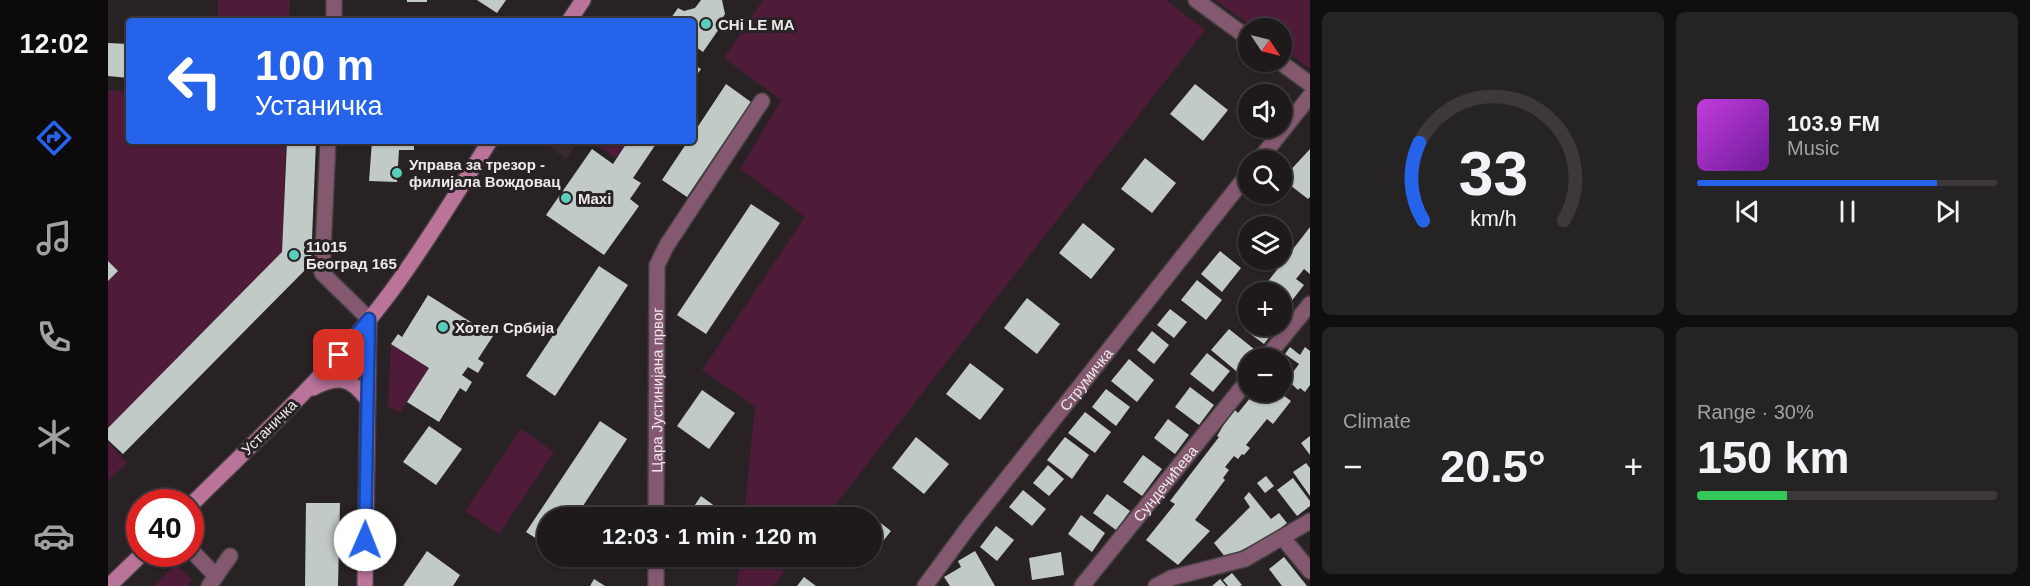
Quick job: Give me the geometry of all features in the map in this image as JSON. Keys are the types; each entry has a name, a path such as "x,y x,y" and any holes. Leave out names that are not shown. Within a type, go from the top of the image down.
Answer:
{"main road":[{"path":"571,18 583,0"},
{"name":"Устаничка","path":"204,492 302,393 369,319 412,262 488,144"},
{"path":"365,586 369,319"},
{"path":"302,393 335,379 352,383 367,399"},
{"path":"110,586 129,567"}],"street":[{"path":"334,0 334,18"},
{"path":"1196,0 1238,31"},
{"path":"1292,71 1310,84"},
{"path":"1267,150 1310,96"},
{"name":"Цара Јустинијана првог","path":"656,507 657,265 667,245 762,101"},
{"path":"328,144 322,273 369,319"},
{"name":"Струмичка","path":"925,586 970,525 1238,187"},
{"path":"1274,348 1310,304"},
{"name":"Сундечићева","path":"1082,586 1238,392"},
{"path":"1162,585 1245,559 1310,521"},
{"path":"1283,538 1310,571"},
{"path":"203,567 213,581 230,556"},
{"path":"656,567 656,586"}],"shaded area":[{"path":"218,0 290,0 289,18 218,18"},
{"path":"763,0 1166,0 1205,30 834,507 745,507 755,407 702,370 805,217 740,169 781,100 724,58"},
{"path":"1215,0 1310,0 1310,69 1292,56 1292,18 1240,18"},
{"path":"108,90 126,92 126,144 286,144 282,252 108,428"},
{"path":"547,144 576,144 566,159"},
{"path":"595,144 626,144 616,158"},
{"path":"391,344 429,368 400,413 388,406"},
{"path":"521,429 554,452 499,534 465,511"},
{"path":"108,441 127,463 108,481"},
{"path":"173,567 179,567 192,580 188,586 154,586"},
{"path":"739,567 788,567 773,586 737,586"}],"building":[{"path":"407,0 427,0 427,2 407,2"},
{"path":"477,0 506,0 497,13"},
{"name":"CHi LE MA","path":"701,0 722,0 725,14 717,27 719,29 703,52 696,47 696,18 671,18 678,8 684,11 695,8"},
{"path":"108,43 126,44 126,78 108,76"},
{"path":"696,66 701,69 696,76"},
{"path":"726,84 751,102 687,197 662,180 686,144 696,144 696,129"},
{"path":"1195,84 1228,110 1203,141 1170,114"},
{"path":"287,144 316,144 311,264 123,454 108,440 108,428 282,252"},
{"path":"372,144 414,144 414,150 399,150 397,182 369,181"},
{"path":"626,144 656,144 633,178 641,183 630,199 639,206 604,255 546,215 592,149 613,164"},
{"path":"1310,149 1310,197 1308,199 1292,187 1292,168"},
{"path":"1145,158 1176,183 1152,213 1121,189"},
{"path":"751,204 780,223 706,334 677,315"},
{"path":"1083,223 1115,249 1091,279 1059,253"},
{"path":"1310,227 1310,274 1304,269 1296,279 1304,285 1292,300 1292,282 1268,282 1277,270 1292,270 1292,250"},
{"path":"1220,251 1238,266 1239,270 1222,292 1201,274"},
{"path":"108,261 118,271 108,281"},
{"path":"599,266 628,285 555,396 526,376"},
{"path":"1197,280 1222,300 1206,320 1181,300"},
{"path":"428,295 493,336 478,359 484,363 478,373 468,367 462,375 472,382 466,392 460,388 439,422 407,402 429,368 391,344 398,334 402,337"},
{"path":"1027,298 1060,324 1037,354 1004,328"},
{"path":"1170,309 1187,322 1174,338 1157,325"},
{"path":"1229,329 1253,348 1238,348 1238,372 1211,350"},
{"path":"1152,331 1169,345 1154,364 1137,350"},
{"path":"1253,336 1270,336 1264,344"},
{"path":"1305,347 1310,351 1310,385 1305,392 1300,388 1298,390 1292,384 1292,371 1299,364 1292,359 1292,349 1300,355"},
{"path":"1207,353 1230,371 1213,392 1190,374"},
{"path":"1129,359 1154,380 1137,402 1111,381"},
{"path":"970,363 1004,389 980,420 946,394"},
{"path":"1190,387 1214,405 1199,425 1175,407"},
{"path":"1106,389 1130,407 1116,426 1092,407"},
{"path":"702,390 735,413 709,449 677,426"},
{"path":"1247,402 1290,402 1273,424 1267,419 1246,445 1250,448 1244,455 1242,454 1238,459 1234,456 1225,467 1229,470 1223,478 1225,480 1195,520 1210,531 1178,565 1146,540 1175,504 1170,501 1219,437 1217,436 1223,426 1235,410 1238,413"},
{"path":"1085,412 1111,432 1095,453 1068,433"},
{"path":"1168,419 1189,435 1175,454 1154,438"},
{"path":"600,421 627,439 582,507 543,507"},
{"path":"429,426 462,449 436,485 403,462"},
{"path":"1310,436 1310,455 1301,443"},
{"path":"916,437 949,464 924,494 892,468"},
{"path":"1065,437 1089,455 1072,479 1047,460"},
{"path":"1143,455 1162,469 1142,496 1123,482"},
{"path":"1306,463 1310,468 1310,496 1293,472"},
{"path":"1048,465 1064,479 1049,496 1033,483"},
{"path":"1266,476 1274,486 1265,493 1257,483"},
{"path":"1293,478 1310,501 1310,506 1297,516 1277,490"},
{"path":"1023,490 1046,509 1032,526 1009,507"},
{"path":"1249,492 1271,519 1279,513 1287,523 1272,535 1226,558 1214,543 1250,507 1244,498"},
{"path":"1107,494 1130,511 1116,530 1093,513"},
{"path":"701,496 716,507 694,507"},
{"path":"306,503 340,503 338,586 305,586"},
{"path":"1081,515 1105,533 1092,552 1068,534"},
{"path":"537,516 537,539 526,532"},
{"path":"882,524 891,531 882,542"},
{"path":"996,526 1014,540 997,561 980,547"},
{"path":"427,551 460,575 453,586 403,586"},
{"path":"975,551 995,586 950,586 944,577 961,567 958,561"},
{"path":"1061,552 1064,575 1032,580 1029,558"},
{"path":"1284,557 1307,586 1282,586 1269,569"},
{"path":"1232,573 1242,585 1228,586 1223,580"},
{"path":"804,577 816,586 797,586"},
{"path":"594,579 605,586 590,586"},
{"path":"1220,579 1226,586 1212,586"}],"place":[{"name":"CHi LE MA","path":"706,24"},
{"name":"Управа за трезор - филијала Вождовац","path":"397,173"},
{"name":"Maxi","path":"566,198"},
{"name":"11015 Београд 165","path":"294,255"},
{"name":"Хотел Србија","path":"443,327"}],"route":[{"path":"339,355 369,319 370,371 367,399 365,540"}]}
